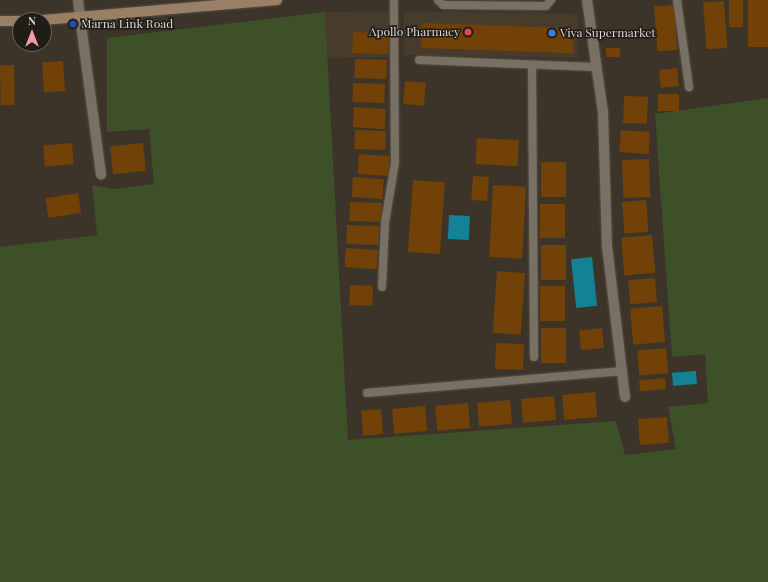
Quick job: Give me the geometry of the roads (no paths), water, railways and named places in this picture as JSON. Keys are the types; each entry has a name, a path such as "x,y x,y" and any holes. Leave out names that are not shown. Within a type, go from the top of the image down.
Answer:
{"main road":[{"path":"52,19 277,0"},
{"path":"0,21 12,21"}],"street":[{"path":"78,0 101,175"},
{"path":"587,0 595,67 603,112 607,246 625,398"}],"lane":[{"path":"382,287 385,222 395,162 394,0"},
{"path":"438,0 443,5 546,6 551,0"},
{"path":"677,0 689,87"},
{"path":"419,60 595,67"},
{"path":"532,65 534,357"},
{"path":"367,393 622,371"}],"water":[{"path":"449,215 470,216 469,240 448,239"},
{"path":"592,257 597,306 576,308 571,259"},
{"path":"696,371 697,384 673,386 672,373"}],"place":[{"name":"Marna Link Road","path":"73,24"},
{"name":"Apollo Pharmacy","path":"468,32"},
{"name":"Viva Supermarket","path":"552,33"}]}
